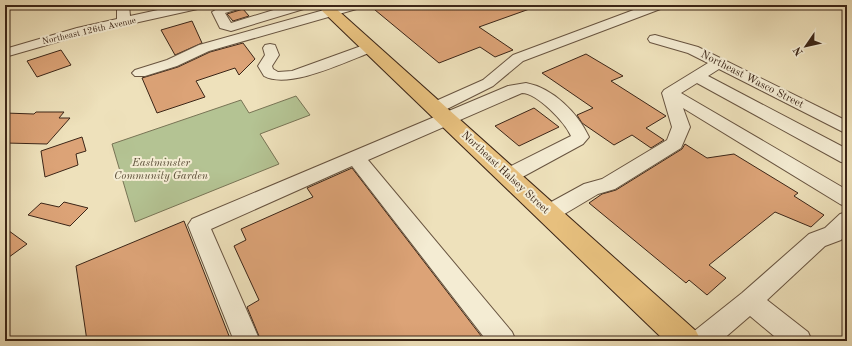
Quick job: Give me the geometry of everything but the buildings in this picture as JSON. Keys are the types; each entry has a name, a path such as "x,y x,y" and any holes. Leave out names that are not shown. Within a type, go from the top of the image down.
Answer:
{"main road":[{"name":"Northeast Halsey Street","path":"327,9 686,341"}],"street":[{"path":"123,5 124,22"},
{"name":"Northeast 126th Avenue","path":"5,53 56,37 198,5"},
{"path":"238,5 218,8 220,19 225,25 230,27 304,5"},
{"path":"140,73 172,63 204,48 327,9 356,5"},
{"path":"247,341 199,225 356,158 441,114 488,83 518,58 659,5"},
{"name":"Northeast Wasco Street","path":"655,39 693,50 847,128"},
{"path":"270,48 272,55 265,66 265,70 269,73 284,77 295,75 369,48"},
{"path":"670,93 719,63"},
{"path":"696,76 847,157"},
{"path":"441,114 514,89 521,88 534,90 565,114 579,132 580,137 577,140 508,176"},
{"path":"670,93 847,199"},
{"path":"548,213 591,189 608,184 675,144 681,127 670,93"},
{"path":"356,158 503,341"},
{"path":"702,341 750,301 817,240 833,234 847,220"},
{"path":"750,301 799,341"}],"green space":[{"name":"Eastminster Community Garden","path":"296,96 310,115 260,134 279,164 135,222 112,144 241,100 249,113"}]}
